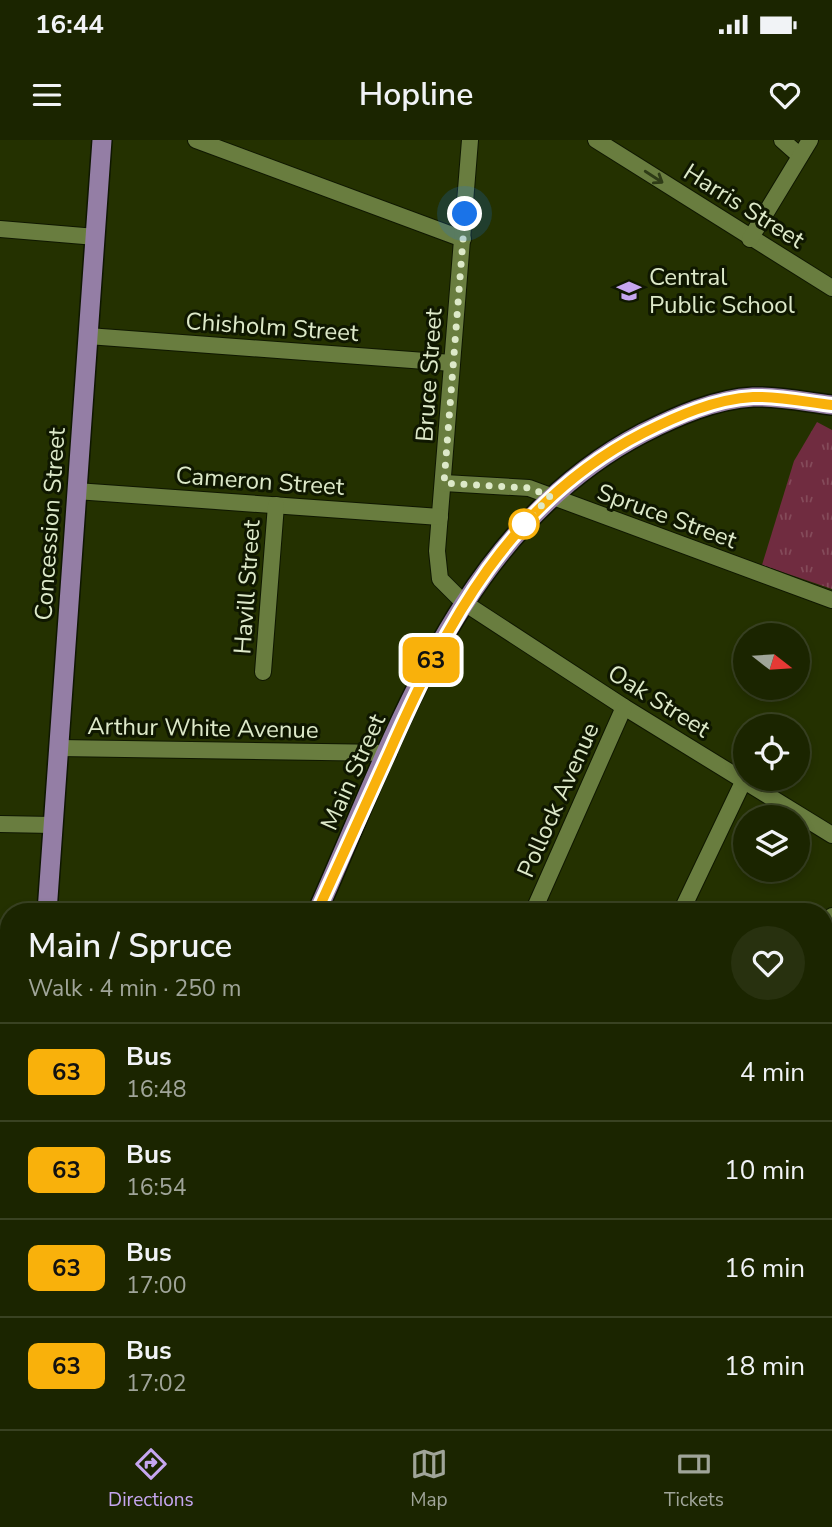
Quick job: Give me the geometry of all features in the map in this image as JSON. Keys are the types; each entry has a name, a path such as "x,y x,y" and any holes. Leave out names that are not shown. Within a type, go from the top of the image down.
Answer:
{"main road":[{"name":"Concession Street","path":"48,903 102,140"},
{"name":"Main Street","path":"321,903 431,659 463,603 509,542 550,496 623,443 674,418 716,403 766,397 832,405"}],"street":[{"path":"196,140 463,239"},
{"name":"Bruce Street","path":"463,603 448,590 437,571 470,140"},
{"name":"Harris Street","path":"596,140 832,288"},
{"path":"782,140 800,156"},
{"path":"750,239 810,140"},
{"path":"0,229 96,237"},
{"name":"Chisholm Street","path":"88,335 452,363"},
{"name":"Spruce Street","path":"444,483 529,488 832,600"},
{"name":"Cameron Street","path":"76,491 440,517"},
{"name":"Havill Street","path":"263,672 276,505"},
{"name":"Oak Street","path":"463,603 624,708 733,773"},
{"name":"Pollock Avenue","path":"537,903 624,708"},
{"name":"Arthur White Avenue","path":"59,748 389,753"},
{"path":"685,903 739,791"},
{"name":"Oak Street","path":"762,791 832,835"},
{"path":"0,824 53,825"}],"green space":[{"path":"817,422 832,430 832,589 762,565 794,461"}],"bus line":[{"name":"63","path":"321,903 436,650 463,603 486,571 550,496 623,443 674,418 716,403 766,397 832,405"}],"place":[{"name":"Central Public School","path":"629,291"}],"route":[{"path":"465,214 444,483 529,488 550,496 520,530 524,524"}]}
